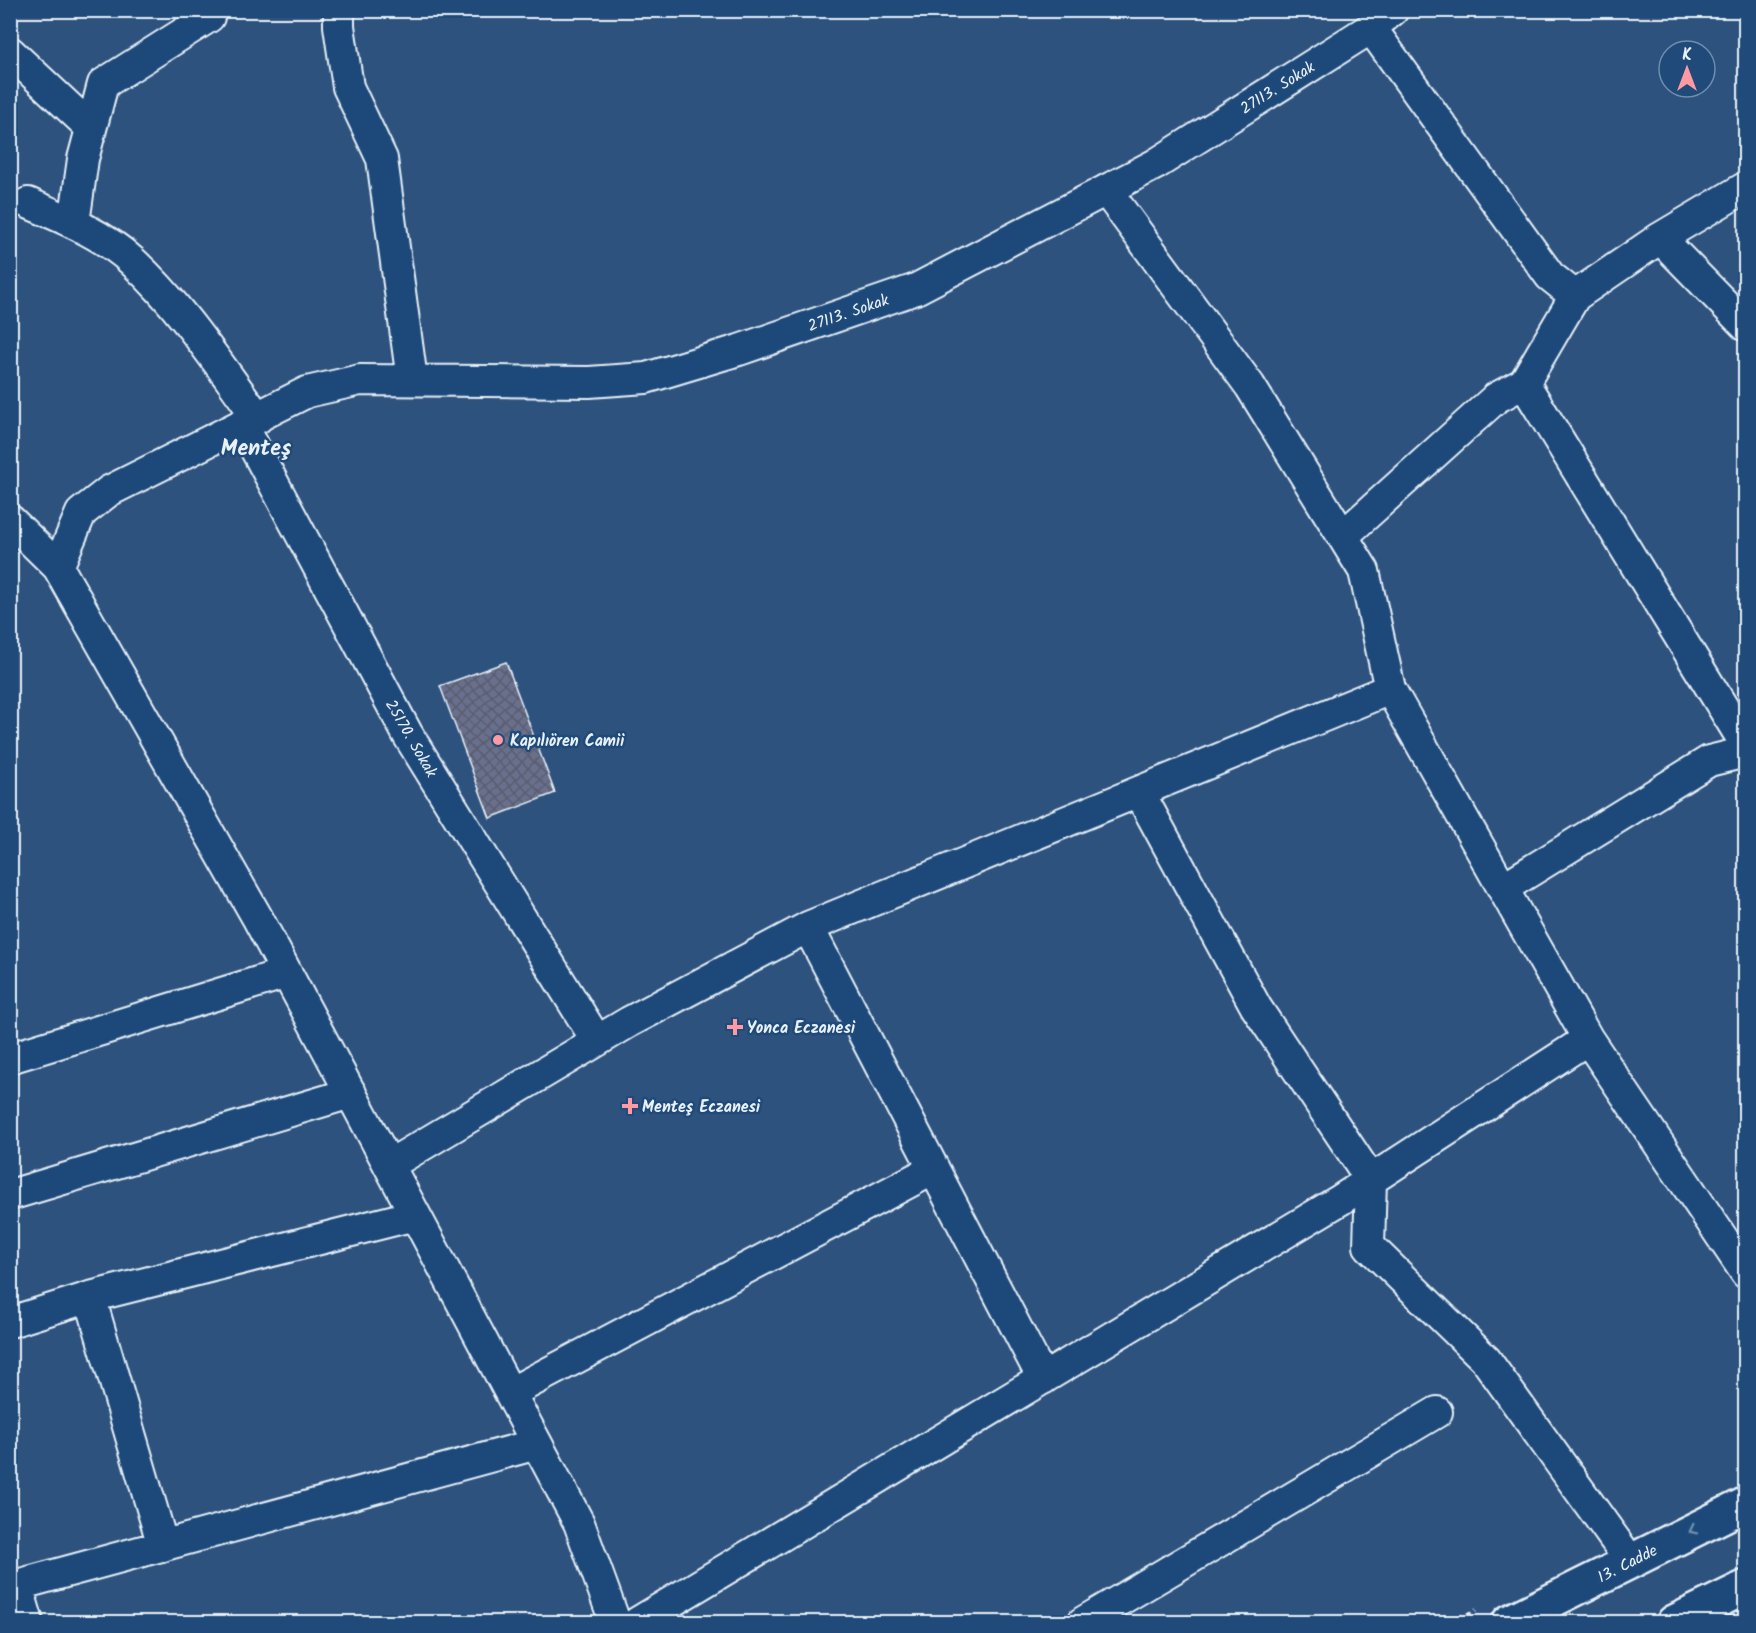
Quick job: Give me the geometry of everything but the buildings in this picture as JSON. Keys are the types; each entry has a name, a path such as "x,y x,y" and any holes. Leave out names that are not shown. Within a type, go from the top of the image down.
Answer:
{"main road":[{"name":"13. Cadde","path":"1509,1623 1746,1504"},
{"path":"1674,1623 1746,1587"}],"street":[{"path":"339,10 339,26 348,87 382,159 412,380"},
{"path":"1386,15 1550,276 1575,296"},
{"name":"27113. Sokak","path":"81,513 109,491 307,392 360,380 589,382 646,378 739,350 916,289 1156,164 1386,15"},
{"path":"74,223 83,159 102,84 209,18"},
{"path":"10,52 91,128"},
{"path":"1343,536 1496,398 1524,383 1575,296 1660,238 1746,187"},
{"path":"1106,190 1250,386 1364,571 1390,689 1588,1039 1746,1273"},
{"name":"25170. Sokak","path":"28,203 74,223 131,260 189,324 251,422 408,735 597,1041"},
{"path":"1660,238 1746,327"},
{"path":"1524,383 1746,744"},
{"path":"15,531 81,513"},
{"path":"58,567 81,513"},
{"path":"15,531 58,567 287,973 579,1523 615,1623"},
{"path":"389,1165 597,1041 808,927 1390,689"},
{"path":"1503,888 1709,761 1746,752"},
{"path":"1139,792 1256,1007 1371,1180 1369,1246 1486,1360 1631,1562"},
{"path":"808,927 1043,1379"},
{"path":"10,1058 287,973"},
{"path":"638,1623 1371,1180 1588,1039"},
{"path":"10,1195 351,1093"},
{"path":"510,1393 934,1169"},
{"path":"10,1323 90,1298 416,1215"},
{"path":"90,1298 163,1546"},
{"path":"1083,1623 1437,1412"},
{"path":"28,1623 14,1586 537,1444"}],"place":[{"name":"Kapılıören Camii","path":"498,740"},
{"name":"Yonca Eczanesi","path":"735,1027"},
{"name":"Menteş Eczanesi","path":"630,1106"}],"district":[{"name":"Menteş","path":"256,447"}]}
